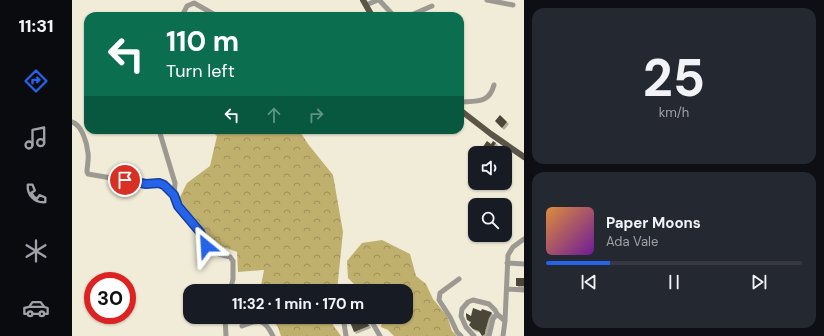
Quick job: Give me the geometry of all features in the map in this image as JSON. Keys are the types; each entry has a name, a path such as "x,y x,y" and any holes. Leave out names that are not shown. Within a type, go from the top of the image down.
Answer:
{"main road":[{"path":"364,2 370,12"},
{"path":"464,113 524,157"}],"street":[{"path":"364,2 378,0 390,12"},
{"path":"487,0 513,5"},
{"path":"184,12 188,6 194,3 210,12"},
{"path":"418,12 432,6"},
{"path":"464,102 475,102 488,96 491,94 494,85"},
{"path":"72,122 78,124 81,128 88,154 88,174 146,184 162,184 174,195"},
{"path":"160,134 175,183 174,195 178,206 200,232 206,246 209,249 232,258 234,268 231,284"},
{"path":"503,336 507,289 507,264 510,251 516,244 524,239"},
{"path":"507,264 524,264"},
{"path":"459,280 440,293 439,300 450,317 457,332 461,336"},
{"path":"507,289 524,290"},
{"path":"474,336 466,327 461,316 462,309 468,302 473,300 489,304 497,314 505,320"},
{"path":"489,336 493,319 497,314"},
{"path":"242,326 261,321 269,328 273,336"},
{"path":"225,324 226,336"},
{"path":"344,324 346,336"},
{"path":"372,324 377,335"}],"green space":[{"path":"215,134 302,134 333,175 343,232 338,284 261,284 264,270 238,272 237,252 210,242 204,229 179,199 187,183 210,166 217,136"},
{"path":"382,240 410,254 416,276 426,284 433,299 447,316 452,331 457,336 394,336 388,330 381,327 382,324 413,324 413,284 354,284 348,278 347,261 362,243"},
{"path":"275,324 333,324 341,336 281,336"}],"building":[{"path":"500,115 507,122 502,128 495,121"},
{"path":"487,141 491,144 493,141 496,143 494,146 483,146"},
{"path":"516,278 524,278 524,286 516,286"},
{"path":"473,308 481,311 482,309 492,313 489,318 485,334 482,336 479,331 473,329 469,325 471,322 467,320 466,313 471,316"},
{"path":"351,324 368,324 369,326 354,332"}],"route":[{"path":"125,180 146,184 159,183 164,185 174,195 175,202 200,232 206,246"}]}
